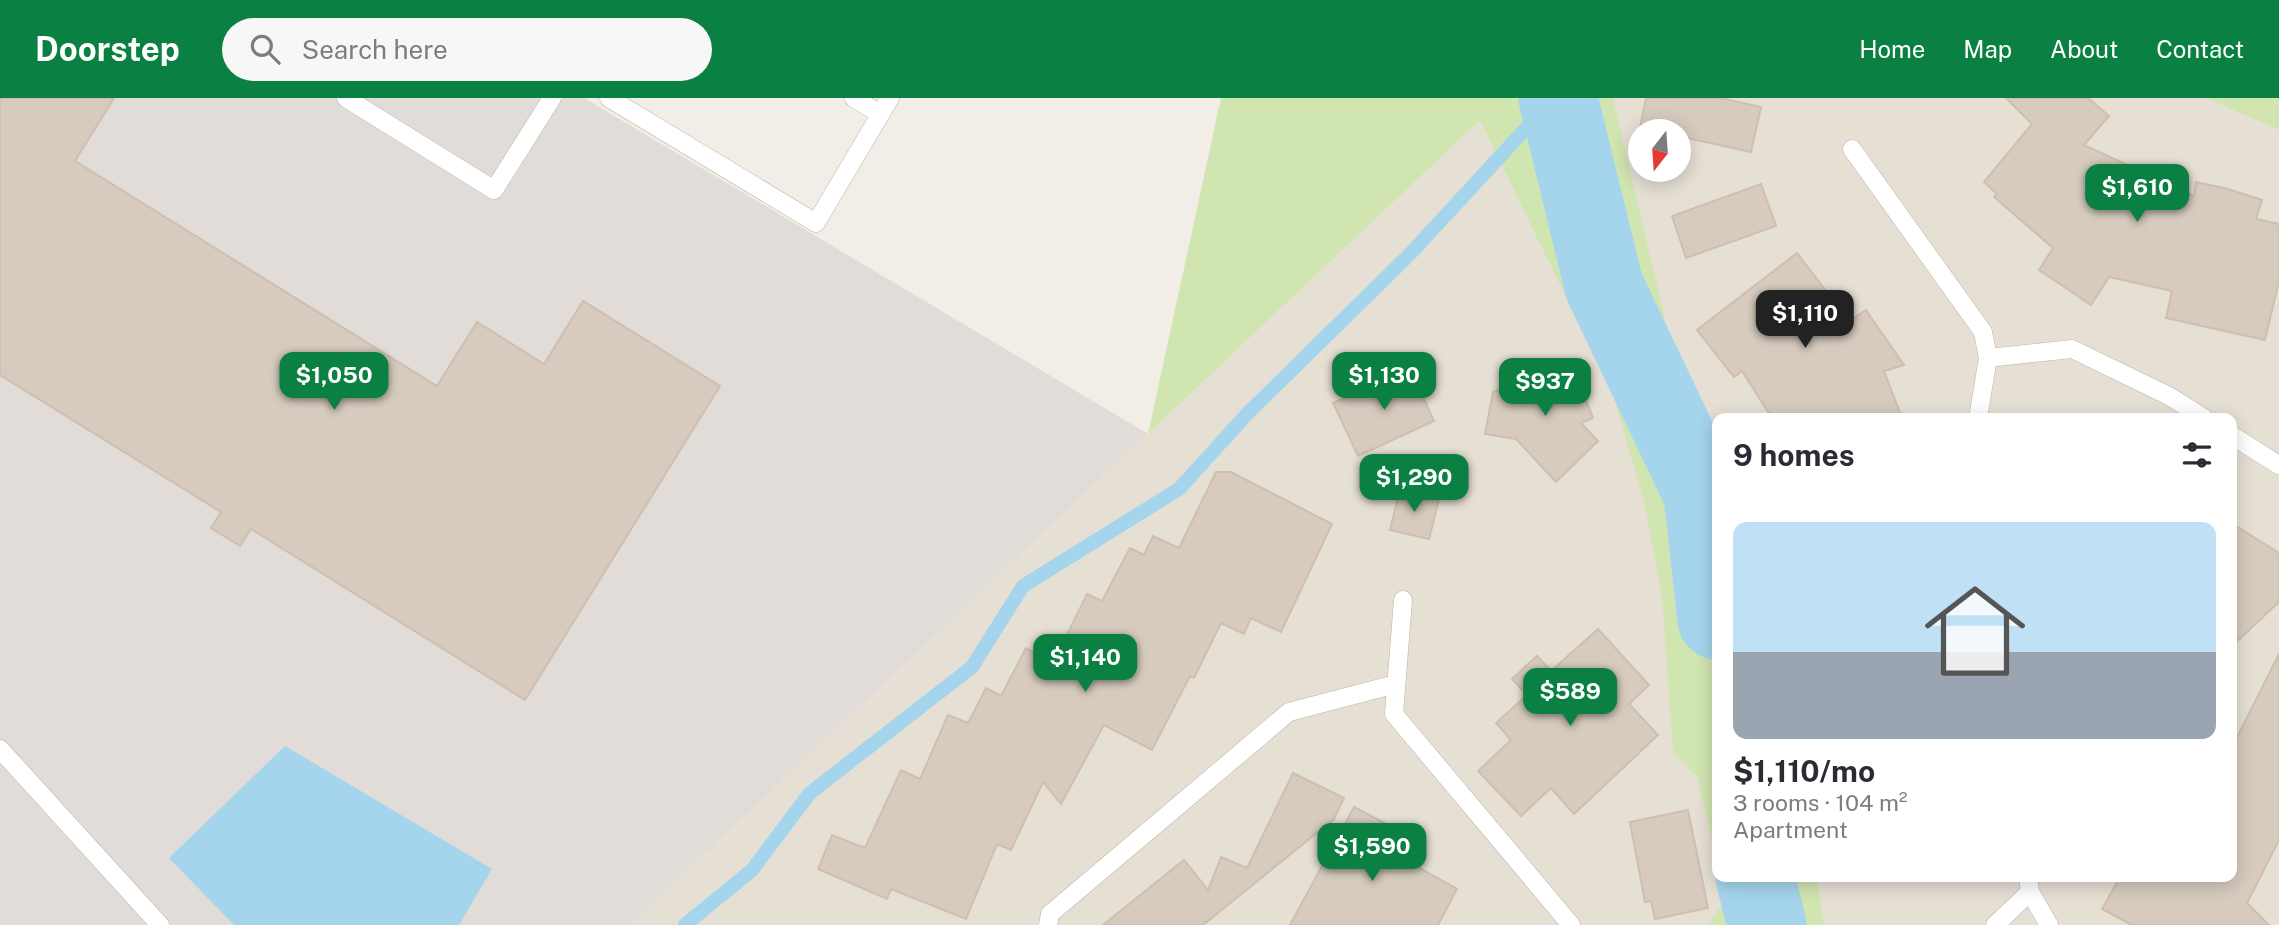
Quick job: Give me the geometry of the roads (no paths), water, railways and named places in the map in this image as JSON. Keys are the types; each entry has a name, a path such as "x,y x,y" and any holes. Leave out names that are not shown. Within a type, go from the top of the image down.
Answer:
{"lane":[{"path":"346,98 494,190 552,98"},
{"path":"609,98 816,223 890,98"},
{"path":"854,98 880,114"},
{"path":"1852,149 1983,332 1988,358 1979,413"},
{"path":"1988,358 2072,349 2169,396 2196,413"},
{"path":"2237,439 2279,465"},
{"path":"1403,600 1394,714 1571,925"},
{"path":"1048,925 1050,914 1289,712 1396,684"},
{"path":"0,749 160,925"},
{"path":"1995,925 2029,884 2049,925"}],"water":[{"path":"285,746 492,869 459,925 234,925 169,858"}],"waterway":[{"path":"685,925 752,870 810,793 972,667 1023,586 1179,489 1247,414 1410,254 1554,98"},
{"path":"1558,98 1604,286 1703,494 1712,575"},
{"path":"1756,882 1767,925"}]}
